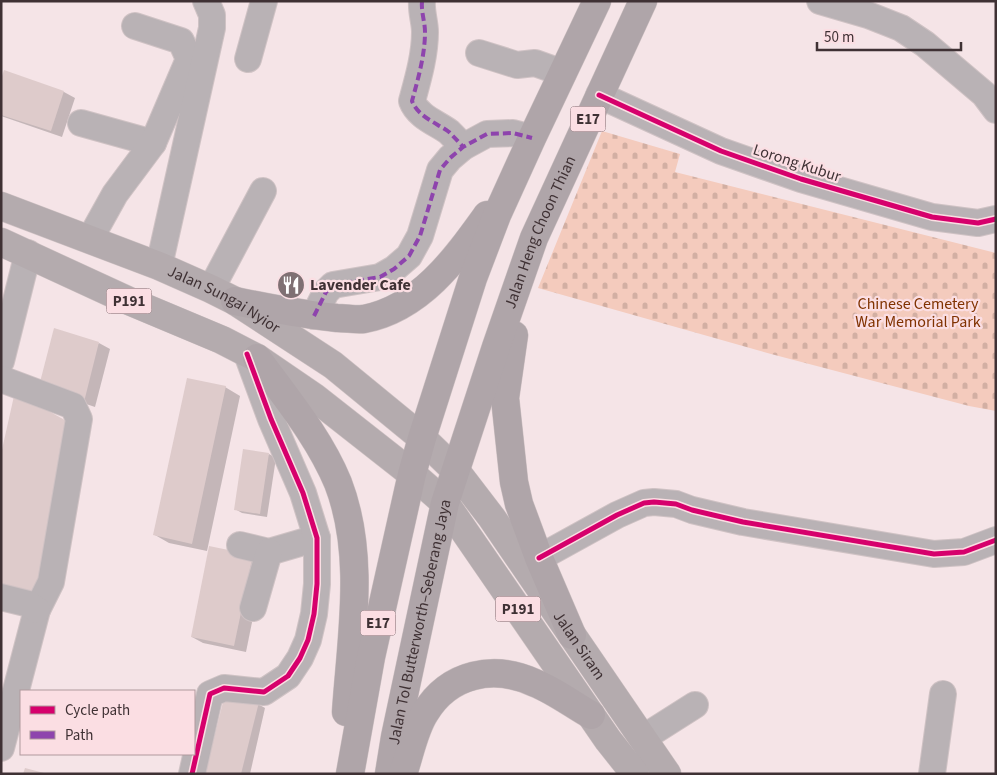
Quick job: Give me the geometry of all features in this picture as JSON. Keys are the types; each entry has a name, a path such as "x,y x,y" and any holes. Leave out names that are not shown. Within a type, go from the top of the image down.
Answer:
{"highway":[{"name":"E17","path":"350,774 371,657 412,474 473,278 511,183 597,1"},
{"name":"Jalan Heng Choon Thian","path":"456,471 534,238 643,1"},
{"path":"235,302 314,316 363,319 390,310 405,303 430,285 463,248 511,183"},
{"path":"534,238 511,350 506,398 514,482 519,504 539,558 572,635"},
{"path":"252,356 320,448 338,483 351,531 355,578 341,774"},
{"name":"Jalan Tol Butterworth–Seberang Jaya","path":"389,774 397,727 445,503 456,471"},
{"path":"403,774 424,714 438,695 456,681 482,674 516,676 536,683 591,715"}],"main road":[{"name":"Jalan Sungai Nyior","path":"1,206 159,266 235,302 333,365 422,438"},
{"name":"P191","path":"1,242 252,356 314,397 412,474 445,503"},
{"name":"P191","path":"422,438 456,471"},
{"name":"Jalan Siram","path":"456,471 492,518 667,774"},
{"name":"Jalan Siram","path":"445,503 591,715 634,774"}],"street":[{"path":"159,266 212,28 212,15 206,1"},
{"path":"248,59 264,1"},
{"path":"422,1 421,10 425,29 425,44 412,101 415,108 448,131 457,139 462,147"},
{"path":"820,1 868,15 901,28 992,93"},
{"path":"90,239 115,194 153,144 189,59 181,40 135,26"},
{"path":"479,54 517,65 535,63 563,73"},
{"name":"Lorong Kubur","path":"599,95 721,151 801,179 932,217 978,223 996,219"},
{"path":"82,123 153,144"},
{"path":"314,316 326,292 333,285 380,277 394,269 409,256 420,236 440,170 462,147 487,134 513,133 532,138"},
{"path":"211,289 263,191"},
{"path":"1,361 28,253"},
{"path":"192,774 210,694 224,688 264,692 288,676 300,658 308,640 314,614 317,584 317,538 303,493 271,419 252,356"},
{"path":"1,379 74,406 79,419 51,582 37,610 8,693 1,748"},
{"path":"539,558 617,515 644,503 654,502 670,503 743,522 934,554 964,552 996,540"},
{"path":"240,545 268,552 317,538"},
{"path":"253,608 268,552"},
{"path":"1,597 29,604 37,610"},
{"path":"932,774 943,694"},
{"path":"642,738 695,705"}],"green space":[{"name":"Chinese Cemetery War Memorial Park","path":"602,131 680,154 675,172 996,253 996,411 969,406 771,354 538,288"}],"building":[{"path":"4,70 64,91 51,131 1,115 1,79"},
{"path":"54,328 99,342 84,402 39,386"},
{"path":"187,378 226,386 192,544 153,535"},
{"path":"14,396 38,405 70,423 37,602 1,593 1,454"},
{"path":"243,449 269,453 260,514 234,510"},
{"path":"209,546 253,555 234,646 191,637"},
{"path":"225,694 259,702 241,774 205,774"},
{"path":"25,768 44,773 44,774 23,774"}],"marked path":[{"path":"422,1 425,41 421,67 412,101 423,115 449,132 463,147"},
{"path":"314,316 326,292 333,285 380,277 394,269 409,256 420,236 440,170 463,147 487,134 513,133 532,138"}],"cycle path":[{"path":"599,95 721,151 801,179 932,217 978,223 996,219"},
{"path":"192,774 210,694 224,688 264,692 288,676 300,658 308,640 314,614 317,584 317,538 303,493 271,419 247,354"},
{"path":"539,558 617,515 644,503 654,502 676,504 692,510 743,522 934,554 964,552 996,540"}],"place":[{"name":"Lavender Cafe","path":"291,285"}]}
